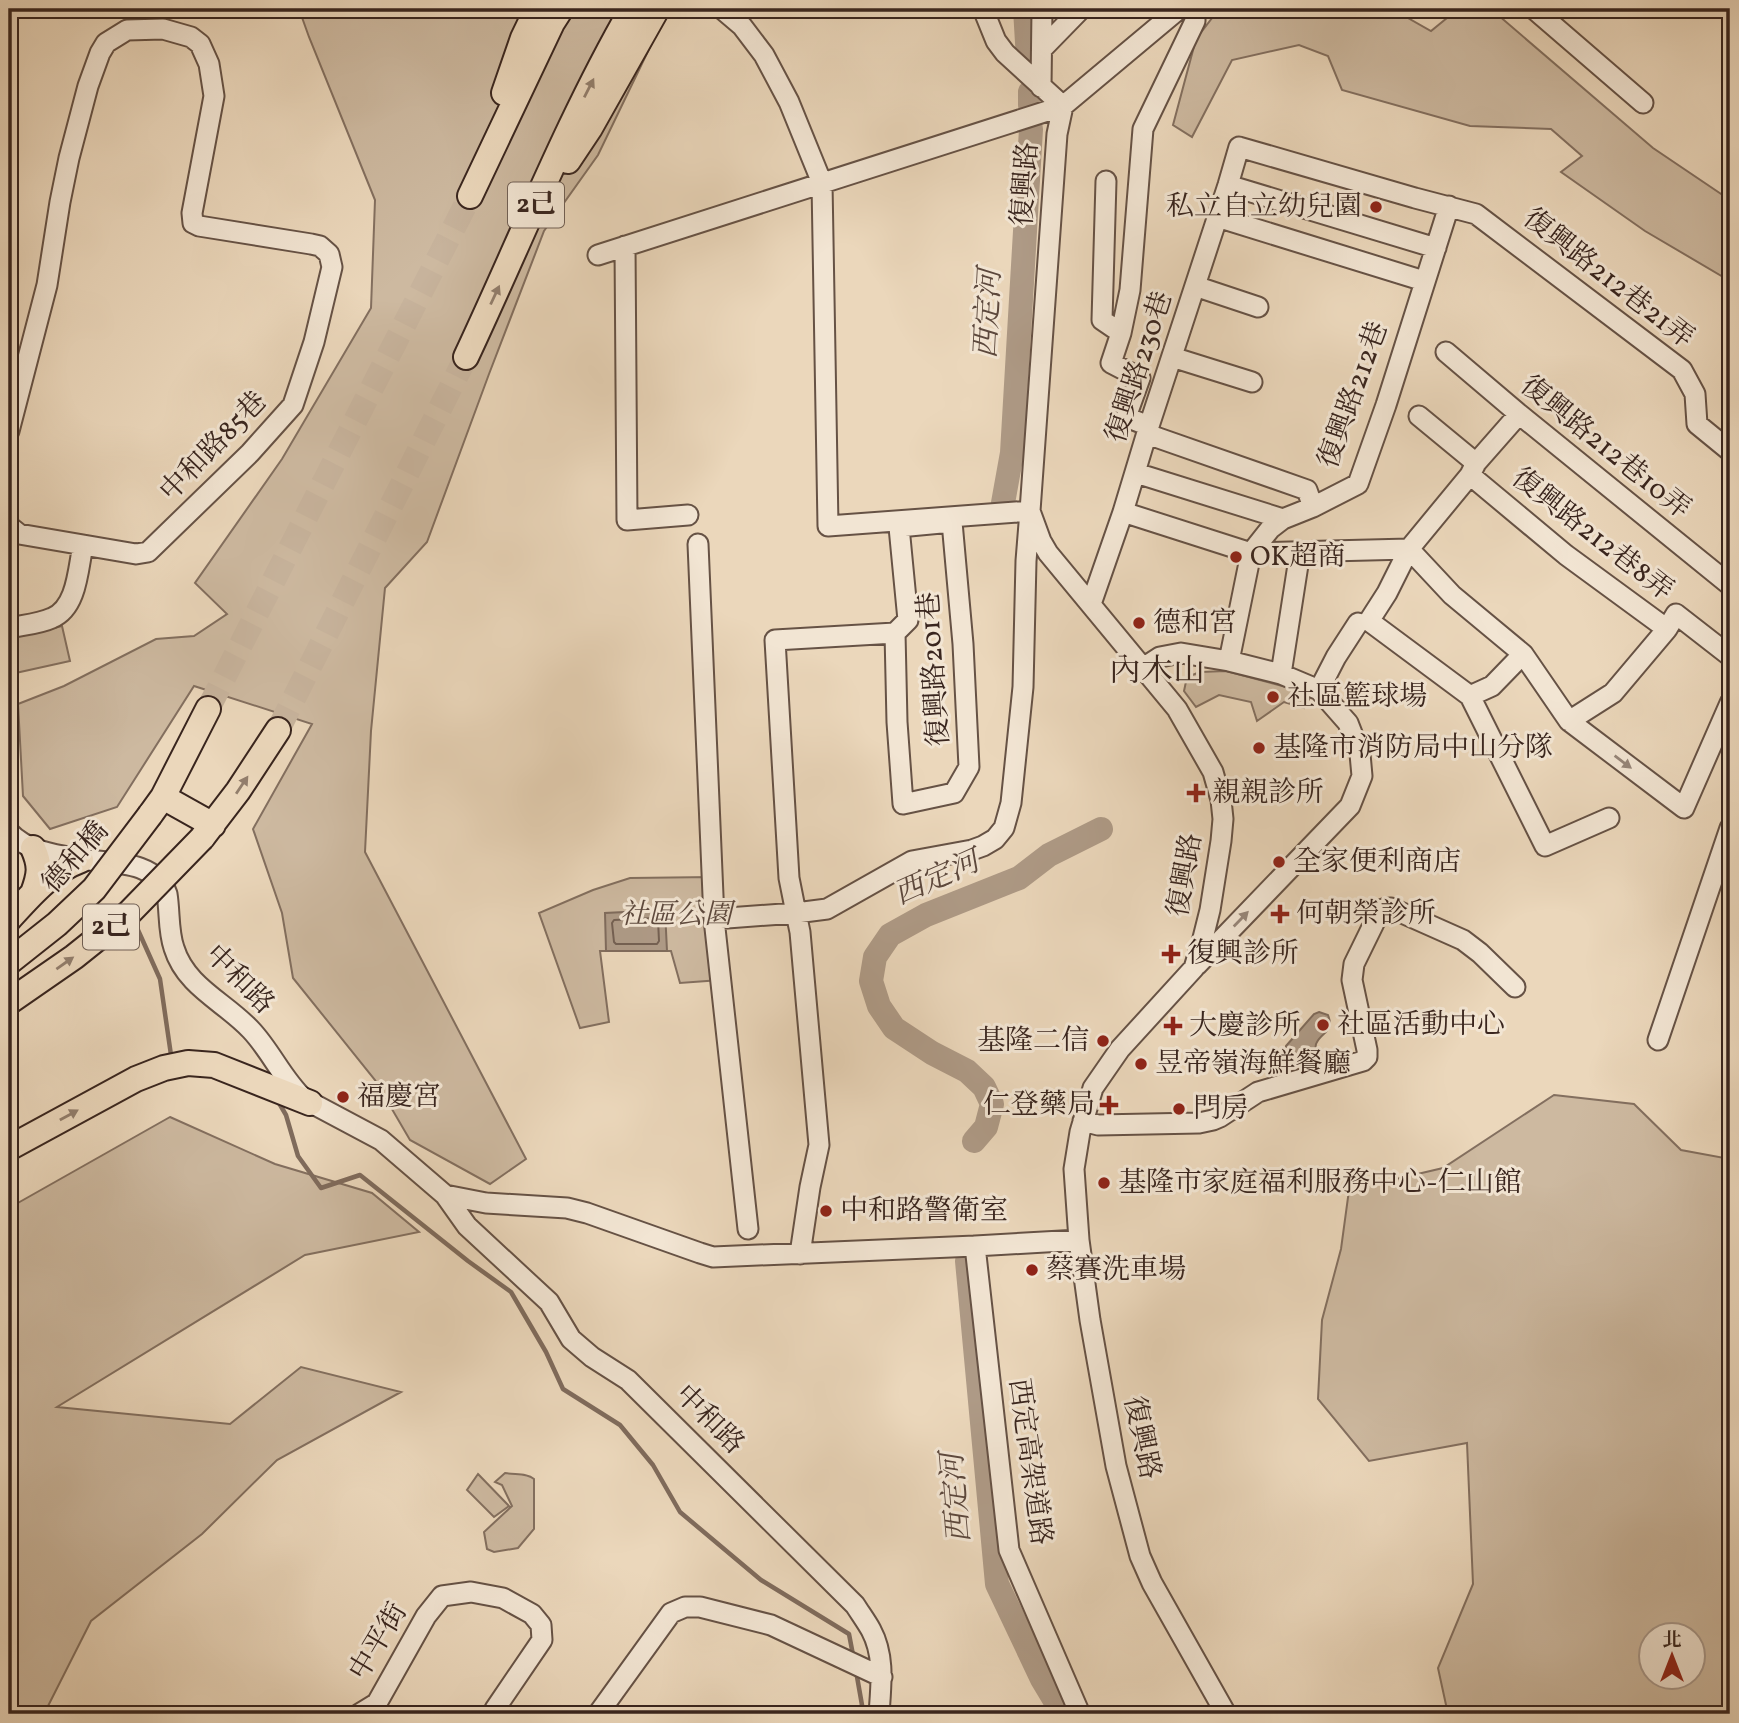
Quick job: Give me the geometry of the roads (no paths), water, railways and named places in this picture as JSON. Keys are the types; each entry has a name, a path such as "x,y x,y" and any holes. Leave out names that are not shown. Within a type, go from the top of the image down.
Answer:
{"main road":[{"name":"2己","path":"466,357 577,112 632,9"},
{"path":"529,220 590,128 657,9"},
{"path":"470,196 523,38 550,14"},
{"name":"2己","path":"157,806 208,709"},
{"name":"2己","path":"9,1002 74,957 129,912 207,831 238,791 278,730"},
{"path":"157,806 207,831"},
{"name":"德和橋","path":"9,962 57,924 94,889 157,806"},
{"path":"33,848 40,868 33,893"},
{"path":"9,919 58,871 81,860"},
{"path":"9,1147 135,1079 164,1068 188,1063 214,1065 310,1103"},
{"path":"262,1083 282,1084 287,1079"}],"street":[{"path":"713,919 827,909 912,861 972,850 995,839 1004,828 1011,803 1023,687 1030,511 828,526 822,183 789,102 764,55 742,26 722,9"},
{"path":"983,9 996,41 1005,53 1063,106"},
{"path":"1041,87 1042,9"},
{"path":"1042,49 1081,9"},
{"name":"復興路","path":"1179,9 1063,106 1057,134 1030,511 1048,553 1177,709 1213,772 1221,800 1221,841 1210,910 1194,968 1120,1049 1093,1088 1083,1121 1074,1169 1079,1240 1090,1320 1116,1466 1140,1556 1152,1583 1226,1714"},
{"path":"1195,9 1195,21 1143,129 1130,290 1121,333 1111,363 1140,378 1126,417 1148,430 1307,490 1313,507"},
{"path":"1534,9 1643,103"},
{"name":"中和路85巷","path":"9,431 47,285 69,158 88,86 100,53 106,43 127,30 163,29 191,37 200,44 209,64 214,96 191,213 193,223 320,246 329,254 332,267 302,383 293,405 279,422 148,552 136,554 19,534 9,526"},
{"path":"598,254 1063,106"},
{"name":"復興路230巷","path":"1091,604 1136,472 1239,147"},
{"name":"復興路212巷21弄","path":"1239,147 1476,214 1682,370 1695,394 1697,424 1730,451"},
{"path":"1106,181 1102,320 1121,333"},
{"path":"1227,185 1436,247"},
{"name":"復興路212巷","path":"1228,661 1251,552 1270,529 1283,519 1358,484 1449,206"},
{"path":"1217,217 1424,281"},
{"path":"625,246 627,520 688,515"},
{"path":"1195,286 1258,307"},
{"name":"復興路212巷10弄","path":"1446,352 1730,585"},
{"path":"1171,358 1252,382"},
{"path":"1519,414 1409,549 1387,593 1369,621 1470,696 1545,846 1609,818"},
{"name":"復興路212巷8弄","path":"1419,416 1566,555 1730,656"},
{"path":"1136,472 1283,519"},
{"path":"1123,512 1251,552 1409,549 1452,595 1523,654 1569,721 1684,808 1730,703"},
{"name":"復興路201巷","path":"800,1254 819,1145 800,932 789,878 775,640 895,633 908,620 899,527 952,522 963,643 969,766 954,793 903,804 897,722 895,633"},
{"path":"698,544 713,919 748,1229"},
{"path":"9,628 50,620 61,614 69,604 83,545"},
{"path":"1280,674 1300,552"},
{"path":"1026,561 1048,553"},
{"path":"1569,721 1613,693 1672,621"},
{"path":"1319,690 1358,623"},
{"path":"1143,668 1160,657 1181,653 1280,674 1319,690 1348,723 1360,754 1362,776 1355,798 1344,813 1194,968"},
{"path":"1470,696 1492,686 1523,654"},
{"path":"1658,1040 1730,828"},
{"name":"中和路","path":"9,832 18,841 33,848 81,860 127,864 157,878 167,894 173,947 185,972 250,1029 298,1094 310,1103 382,1140 445,1195 467,1226 549,1302 571,1339 592,1357 628,1380 855,1605 871,1631 879,1651 854,1661 879,1714"},
{"path":"1083,1121 1098,1125 1199,1123 1220,1117 1258,1092 1363,1061 1367,1057 1367,1050 1352,972 1383,909 1391,908 1463,940 1515,987"},
{"path":"445,1195 486,1203 567,1208 713,1256 1079,1240"},
{"path":"467,1226 465,1219 468,1210 486,1203"},
{"name":"西定高架道路","path":"975,1246 1009,1550 1080,1714"},
{"name":"中平街","path":"359,1714 377,1703 426,1616 442,1597 471,1592 503,1598 532,1614 541,1625 542,1640 495,1709 495,1714"},
{"path":"598,1714 671,1613 685,1607 700,1606 771,1625 854,1661 869,1646 871,1631"}],"water":[{"path":"665,910 667,951 606,951 605,913"},
{"path":"1319,1012 1328,1015 1329,1029 1318,1040 1312,1061 1303,1066 1293,1064 1286,1054 1286,1046 1314,1014"}],"waterway":[{"name":"西定河","path":"1025,9 1028,59"},
{"name":"西定河","path":"1030,92 1030,105"},
{"name":"西定河","path":"1003,503 1012,453 1031,129"},
{"name":"西定河","path":"974,1141 986,1127 992,1104 984,1087 967,1071 932,1053 894,1028 879,1006 871,981 875,957 890,935 926,915 1019,878 1049,855 1101,829"},
{"path":"138,930 160,979 171,1055"},
{"path":"279,1103 286,1115 298,1156 321,1188 360,1175 511,1292 546,1352 563,1389 620,1425 653,1465 680,1512 761,1580 849,1634 853,1655"},
{"name":"西定河","path":"967,1261 997,1584 1042,1679 1063,1714"},
{"path":"856,1671 862,1705 856,1714"}],"tunnel":[{"path":"208,709 470,196"},
{"path":"278,730 466,357"}],"place":[{"name":"私立自立幼兒園","path":"1376,207"},
{"name":"OK超商","path":"1236,557"},
{"name":"德和宮","path":"1139,623"},
{"name":"社區籃球場","path":"1273,697"},
{"name":"基隆市消防局中山分隊","path":"1259,748"},
{"name":"親親診所","path":"1196,793"},
{"name":"全家便利商店","path":"1279,862"},
{"name":"何朝榮診所","path":"1280,914"},
{"name":"復興診所","path":"1171,954"},
{"name":"社區活動中心","path":"1323,1025"},
{"name":"大慶診所","path":"1173,1026"},
{"name":"基隆二信","path":"1103,1041"},
{"name":"昱帝嶺海鮮餐廳","path":"1141,1064"},
{"name":"福慶宮","path":"343,1097"},
{"name":"仁登藥局","path":"1109,1105"},
{"name":"門房","path":"1179,1109"},
{"name":"基隆市家庭福利服務中心-仁山館","path":"1104,1183"},
{"name":"中和路警衛室","path":"826,1211"},
{"name":"蔡賽洗車場","path":"1032,1270"}],"district":[{"name":"內木山","path":"1157,673"}],"park label":[{"name":"社區公園","path":"676,915"}]}
